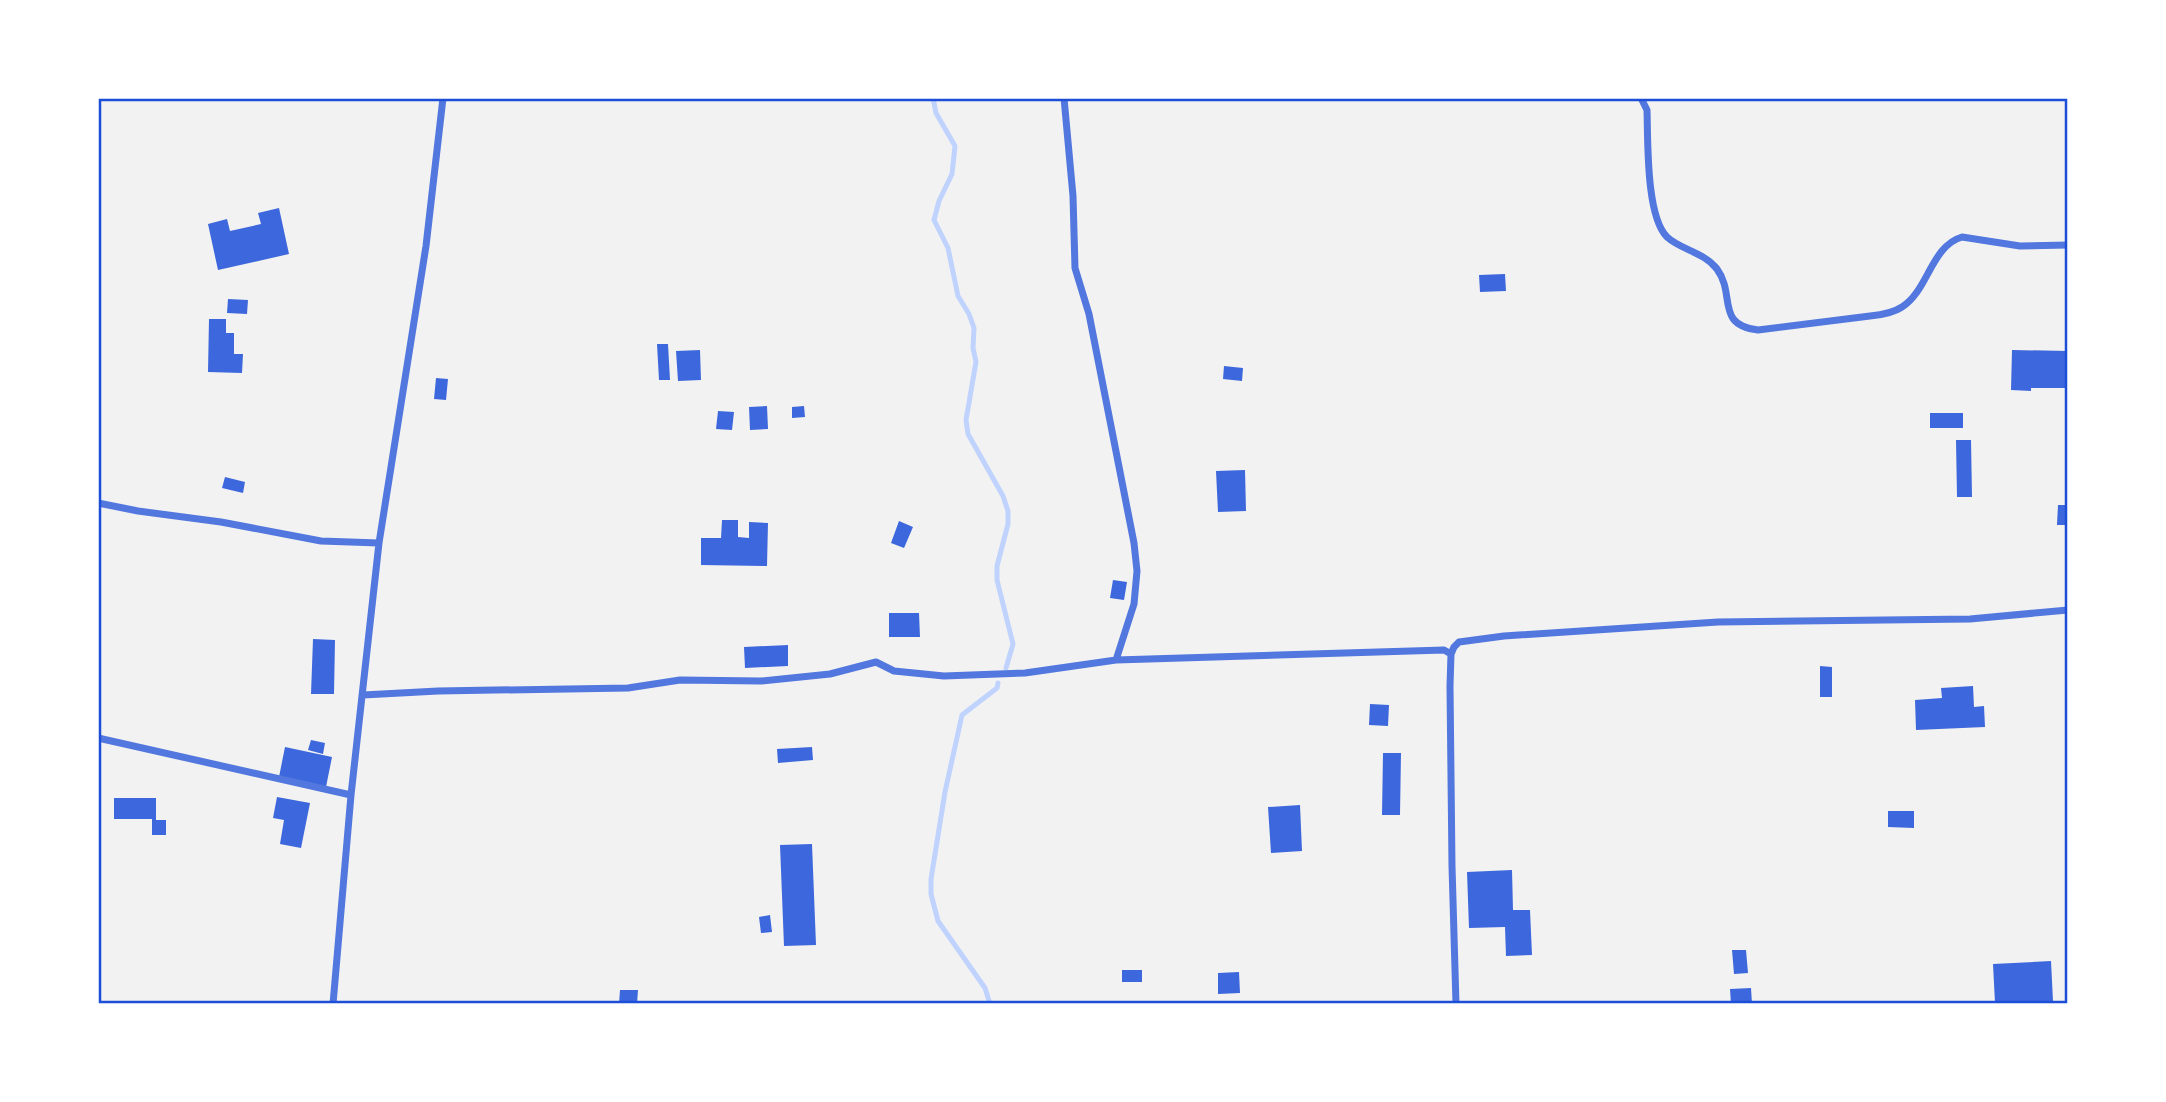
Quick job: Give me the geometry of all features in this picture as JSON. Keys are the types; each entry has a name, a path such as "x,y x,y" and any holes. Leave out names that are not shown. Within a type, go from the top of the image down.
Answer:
{"street":[{"path":"333,1004 351,795 379,543 426,246 443,98"},
{"path":"1064,98 1073,195 1075,268 1089,314 1135,543 1137,571 1134,604 1116,660"},
{"path":"1641,98 1647,110 1652,204 1658,223 1668,238 1709,261 1718,271 1724,282 1733,320 1743,328 1758,330 1816,323 1886,314 1900,309 1914,296 1947,246 1962,237 2020,246 2068,245"},
{"path":"98,503 321,541 379,543"},
{"path":"1456,1004 1451,654 1459,642 1504,636 1718,622 1970,619 2068,610"},
{"path":"363,695 628,688 680,680 761,681 830,674 876,662 894,671 944,676 1025,674 1116,660 1444,650 1451,654"},
{"path":"98,738 351,795"}],"building":[{"path":"279,208 289,254 218,270 208,224 227,219 230,231 261,224 258,213"},
{"path":"1505,274 1506,291 1480,292 1479,275"},
{"path":"228,299 248,300 247,314 227,313"},
{"path":"209,319 226,319 226,333 234,333 234,354 243,354 242,373 208,372"},
{"path":"657,344 668,344 670,380 659,380"},
{"path":"700,350 701,380 678,381 676,351"},
{"path":"2012,350 2068,351 2068,388 2011,390"},
{"path":"1224,366 1243,368 1242,381 1223,379"},
{"path":"436,378 448,379 446,400 434,399"},
{"path":"767,406 768,429 750,430 749,407"},
{"path":"804,406 805,417 792,418 792,407"},
{"path":"718,411 734,412 732,430 716,429"},
{"path":"1930,413 1963,413 1963,428 1930,428"},
{"path":"1956,440 1971,440 1972,497 1957,497"},
{"path":"1245,470 1246,511 1218,512 1216,471"},
{"path":"225,477 245,482 243,493 222,488"},
{"path":"2058,505 2068,505 2068,525 2057,525"},
{"path":"722,520 738,520 738,537 749,538 749,522 768,523 767,566 701,565 701,538 721,538"},
{"path":"899,521 913,527 904,548 891,543"},
{"path":"1113,580 1127,582 1124,600 1110,598"},
{"path":"889,613 919,613 920,637 889,637"},
{"path":"313,639 335,640 334,694 311,694"},
{"path":"788,645 788,666 745,668 744,647"},
{"path":"1820,666 1832,667 1832,697 1820,697"},
{"path":"1973,686 1974,707 1984,706 1985,727 1916,730 1915,700 1942,698 1941,688"},
{"path":"1370,704 1389,705 1388,726 1369,725"},
{"path":"311,740 325,743 323,754 308,750"},
{"path":"285,747 332,757 326,787 279,777"},
{"path":"812,747 813,760 778,763 777,749"},
{"path":"1383,753 1401,753 1400,815 1382,815"},
{"path":"277,797 310,803 301,848 280,844 284,820 273,818"},
{"path":"114,798 156,798 156,820 166,820 166,835 152,835 152,819 114,819"},
{"path":"1300,805 1302,851 1271,853 1268,807"},
{"path":"1888,811 1914,811 1914,828 1888,827"},
{"path":"812,844 816,945 784,946 780,845"},
{"path":"1512,870 1513,910 1530,910 1532,955 1506,956 1505,927 1469,928 1467,872"},
{"path":"770,915 772,932 761,933 759,917"},
{"path":"1732,950 1746,950 1748,973 1734,974"},
{"path":"2051,961 2053,1001 1995,1003 1993,964"},
{"path":"1122,970 1142,970 1142,982 1122,982"},
{"path":"1239,972 1240,993 1218,994 1218,973"},
{"path":"1751,988 1752,1004 1731,1004 1730,989"},
{"path":"620,990 638,990 637,1004 619,1004"}],"waterway":[{"path":"933,98 936,113 955,146 952,174 939,201 934,220 948,248 958,296 974,328 973,348 976,362 966,420 968,434 1003,496 1008,511 1008,524 997,566 997,580 1013,644 1006,668"},
{"path":"990,1004 985,988 938,921 931,894 931,879 945,792 962,715 997,688 998,683"}]}
